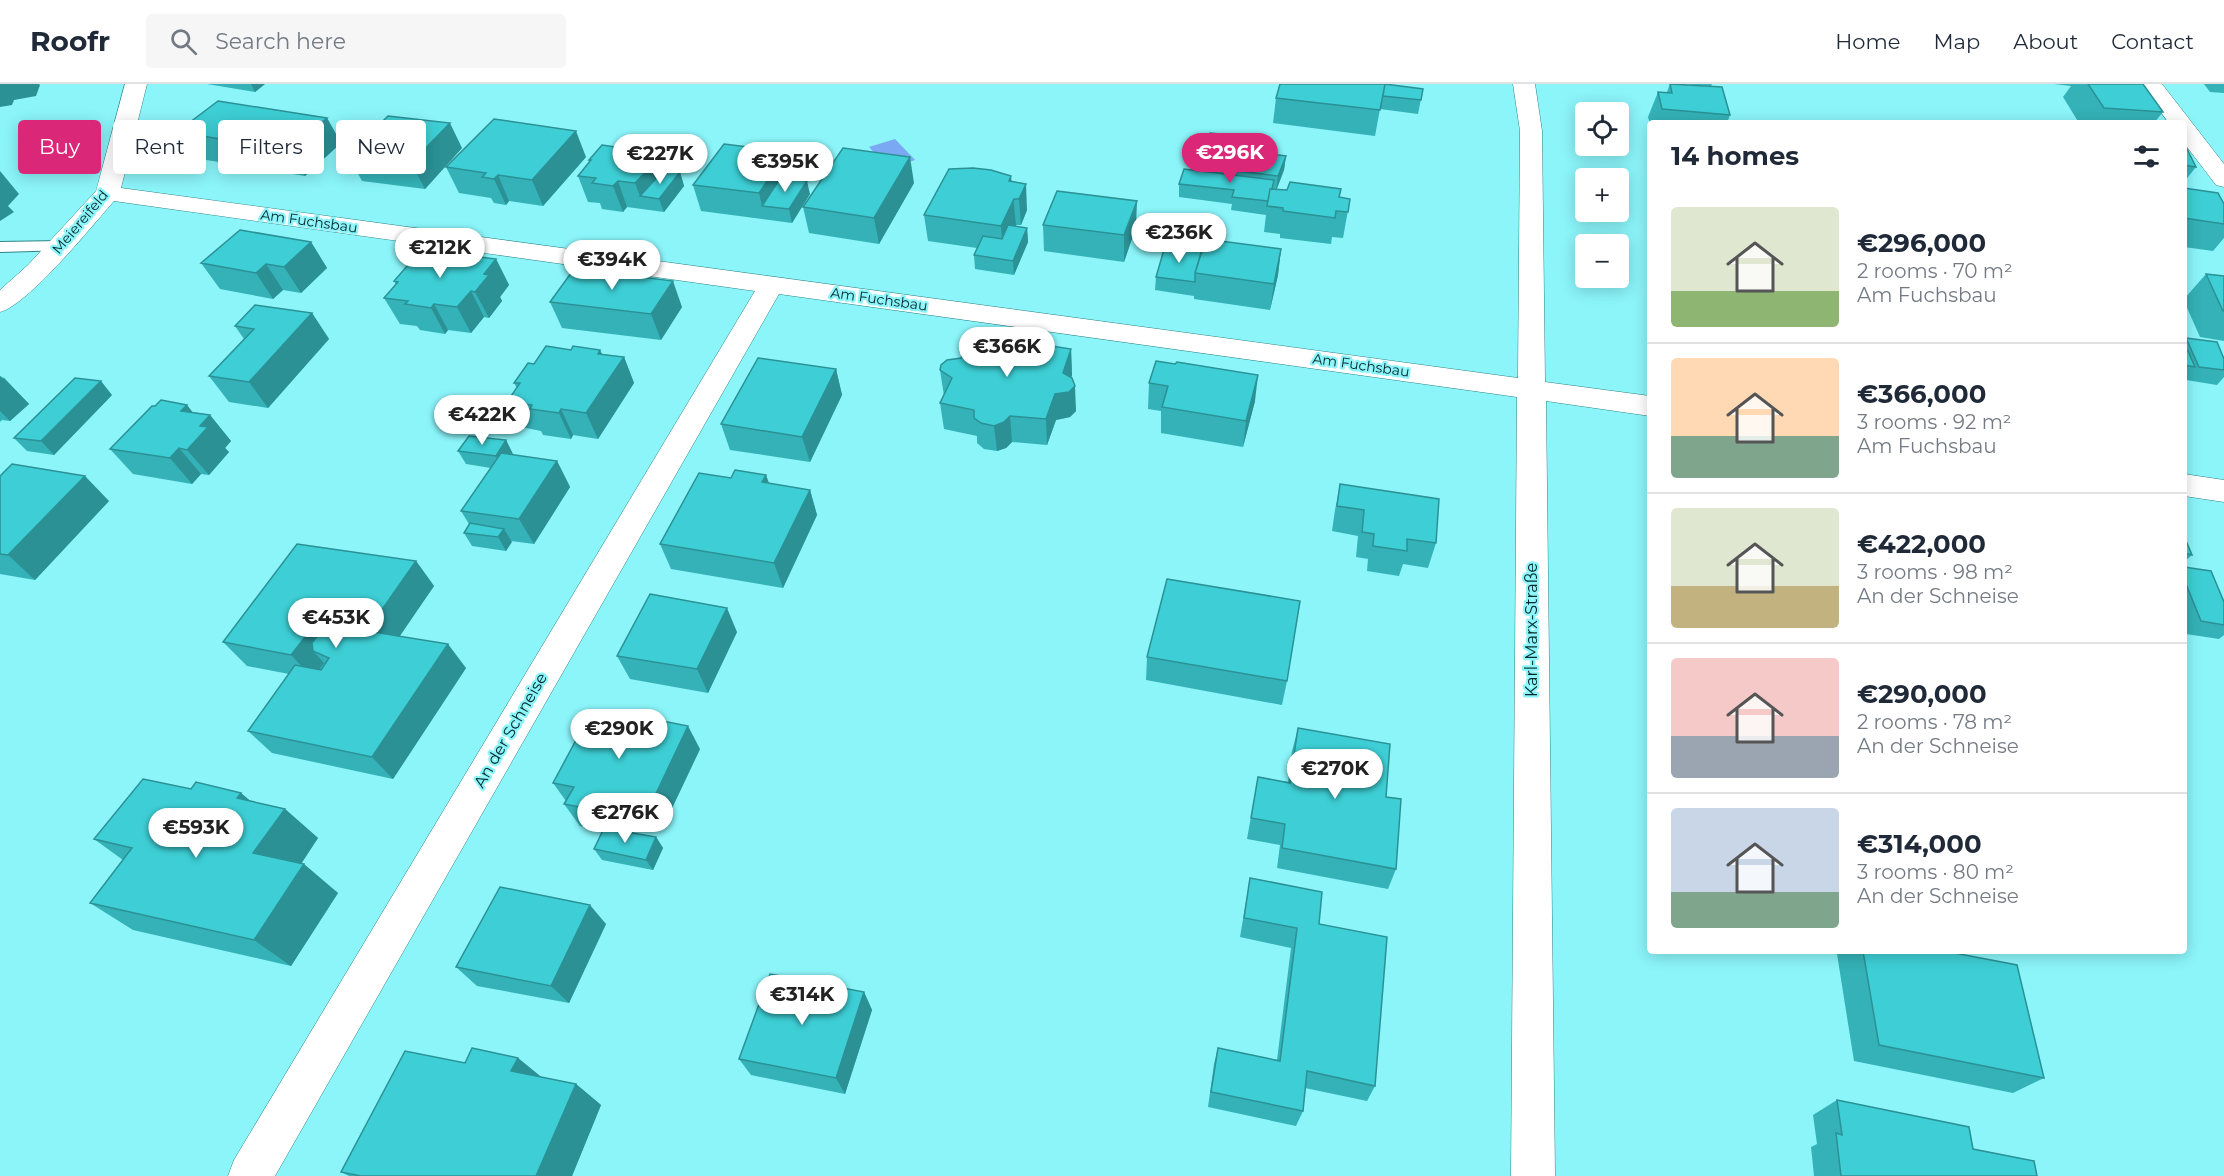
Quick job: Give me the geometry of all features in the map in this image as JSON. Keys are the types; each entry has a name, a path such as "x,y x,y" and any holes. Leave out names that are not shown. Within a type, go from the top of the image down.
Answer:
{"street":[{"name":"Meiereifeld","path":"0,304 37,272 108,193 136,84"},
{"name":"Karl-Marx-Straße","path":"1524,84 1531,131 1533,1176"},
{"path":"2151,84 2179,120"},
{"path":"2187,131 2224,180"},
{"name":"Am Fuchsbau","path":"108,193 1647,406"},
{"name":"An der Schneise","path":"250,1176 771,285"},
{"path":"2187,485 2224,491"}],"lane":[{"path":"0,247 60,246"}],"water":[{"path":"895,139 915,160 889,169 869,147"}],"building":[{"path":"1280,84 1385,84 1380,110 1276,98"},
{"path":"1385,84 1423,89 1421,100 1383,96"},
{"path":"1670,84 1722,87 1730,115 1662,109 1658,92 1672,93"},
{"path":"2088,84 2143,84 2163,112 2104,108"},
{"path":"218,101 327,118 324,121 218,120 218,139 206,137 206,120 193,120"},
{"path":"388,116 423,120 384,120"},
{"path":"494,119 576,131 532,180 498,175 494,179 482,177 486,173 446,167"},
{"path":"426,120 450,123 426,148"},
{"path":"1210,133 1249,137 1245,151 1286,156 1278,176 1239,171 1241,163 1202,158"},
{"path":"724,144 787,152 759,193 693,185"},
{"path":"602,145 663,154 635,183 618,181 613,186 592,183 596,178 578,176"},
{"path":"843,148 910,157 874,218 803,207"},
{"path":"2187,149 2196,167 2187,166"},
{"path":"973,168 1011,176 1009,181 1026,184 1019,199 1014,199 1001,226 924,215 949,169"},
{"path":"1184,169 1274,180 1268,201 1232,197 1234,190 1179,184"},
{"path":"664,170 680,172 659,199 640,196"},
{"path":"781,177 807,181 789,209 762,206"},
{"path":"1290,182 1341,189 1339,197 1350,199 1348,212 1336,211 1335,218 1283,211 1283,208 1267,206 1270,189 1287,190"},
{"path":"2187,188 2218,193 2224,204 2224,224 2187,218"},
{"path":"1057,191 1137,201 1124,235 1043,225"},
{"path":"1008,225 1027,228 1013,261 974,255 983,236 1002,239"},
{"path":"240,230 311,242 284,267 266,264 256,273 201,263"},
{"path":"1205,239 1281,249 1274,284 1195,273"},
{"path":"1165,246 1202,251 1195,273 1195,282 1156,277"},
{"path":"426,250 496,259 484,274 489,275 475,292 471,291 457,307 434,304 431,308 405,304 408,301 384,298 398,282 394,281 408,265 413,265"},
{"path":"574,269 606,273 617,270 632,271 641,277 673,281 651,314 550,302"},
{"path":"2206,274 2224,276 2224,311 2223,311"},
{"path":"255,305 312,313 249,382 209,376 254,329 235,326"},
{"path":"1006,332 1041,337 1039,344 1071,349 1063,373 1072,378 1075,386 1069,392 1055,394 1046,419 1010,416 1004,422 994,426 981,423 974,418 974,410 940,403 952,378 940,370 941,365 947,360 961,358 971,334 1003,339"},
{"path":"2187,338 2217,342 2224,359 2224,370 2199,367"},
{"path":"546,346 571,350 573,346 600,350 598,354 624,357 586,413 561,409 559,413 530,409 532,405 507,402 520,383 514,383 528,363 534,364"},
{"path":"2187,351 2188,351 2195,367 2187,366"},
{"path":"758,358 836,369 802,437 721,424"},
{"path":"1156,361 1175,364 1177,362 1258,375 1246,421 1162,407 1168,386 1149,383"},
{"path":"75,378 101,381 41,441 14,438"},
{"path":"161,400 187,405 181,411 210,415 200,426 208,427 187,450 179,448 170,458 110,449 152,406"},
{"path":"469,436 506,440 496,456 458,451"},
{"path":"501,453 557,461 519,519 461,511"},
{"path":"12,464 85,476 8,555 0,554 0,476"},
{"path":"735,470 766,475 762,482 810,490 774,563 660,544 699,473 731,478"},
{"path":"1340,484 1439,499 1436,543 1407,539 1407,551 1373,546 1374,534 1362,532 1364,510 1337,506"},
{"path":"470,523 504,529 498,537 464,533"},
{"path":"2187,543 2192,555 2187,554"},
{"path":"297,544 416,561 367,631 448,644 372,757 248,731 295,665 321,670 329,658 313,651 312,643 318,635 309,632 291,655 223,642"},
{"path":"2187,567 2211,571 2224,602 2224,625 2201,621 2187,586"},
{"path":"1167,579 1300,601 1287,681 1147,657"},
{"path":"650,594 727,608 697,669 617,656"},
{"path":"617,712 688,726 652,802 615,795 606,812 564,804 574,787 553,783 590,714 614,718"},
{"path":"1298,728 1390,744 1386,797 1401,799 1396,869 1282,848 1285,824 1251,818 1258,777 1290,783"},
{"path":"143,779 191,789 196,782 241,793 237,798 285,809 253,853 304,864 254,940 90,903 132,848 94,839"},
{"path":"604,828 656,837 646,860 594,849"},
{"path":"1250,878 1322,892 1319,924 1387,937 1375,1086 1307,1071 1303,1111 1211,1092 1218,1048 1280,1061 1297,928 1244,918"},
{"path":"500,887 590,905 551,986 456,967"},
{"path":"1864,954 1960,954 2017,965 2044,1078 1879,1045"},
{"path":"770,974 864,992 836,1078 739,1059"},
{"path":"472,1048 518,1058 511,1071 576,1084 536,1176 361,1176 341,1172 405,1051 465,1063"},
{"path":"1837,1100 1969,1127 1973,1149 2034,1161 2037,1176 1841,1176 1836,1133 1842,1135"}]}
